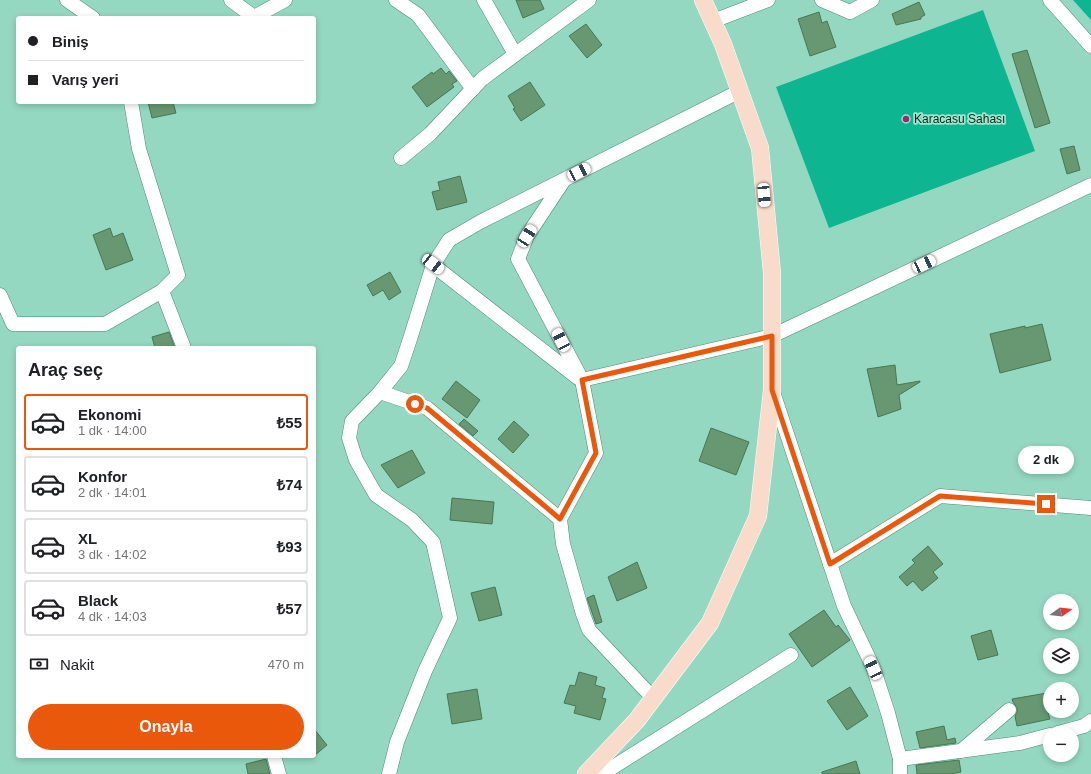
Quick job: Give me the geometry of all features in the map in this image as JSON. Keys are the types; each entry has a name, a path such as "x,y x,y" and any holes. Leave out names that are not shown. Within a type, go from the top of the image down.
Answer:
{"main road":[{"path":"586,774 637,720 710,623 758,516 772,390 772,273 760,148 724,44 703,0"}],"street":[{"path":"67,0 90,16"},
{"path":"231,0 254,16"},
{"path":"260,16 286,0"},
{"path":"396,0 418,15 473,89"},
{"path":"484,0 515,54"},
{"path":"401,158 430,134 482,79 589,0"},
{"path":"713,21 768,0"},
{"path":"822,0 850,12 872,0"},
{"path":"1050,0 1091,46"},
{"path":"389,774 398,742 426,671 450,618 433,542 412,520 376,495 356,460 349,438 352,421 380,392 401,366 433,264 449,240 480,222 740,91"},
{"path":"0,295 13,324 105,324 162,291 178,275 139,149 131,104"},
{"path":"565,179 527,236 518,259 582,380 596,453 560,519 563,544 579,604 589,630 653,698"},
{"path":"582,380 772,336 1091,185"},
{"path":"433,264 582,380"},
{"path":"162,291 183,346"},
{"path":"772,390 844,606 873,668 888,713 900,760 900,774"},
{"path":"380,392 427,408 560,519"},
{"path":"830,564 940,496 1091,508"},
{"path":"602,774 791,655"},
{"path":"961,751 1009,710"},
{"path":"1079,727 1091,722"},
{"path":"900,760 1020,743 1043,737"},
{"path":"275,758 279,774"}],"green space":[{"path":"1073,0 1091,0 1091,20"},
{"name":"Karacasu Sahası","path":"983,10 1035,151 829,228 776,87"}],"building":[{"path":"516,0 540,0 544,9 523,18"},
{"path":"919,2 925,15 921,17 921,19 896,25 892,14"},
{"path":"819,12 822,23 827,21 836,47 810,56 798,19"},
{"path":"586,24 602,45 587,58 569,36"},
{"path":"1027,50 1050,123 1035,128 1012,54"},
{"path":"441,68 446,74 449,71 457,81 452,84 454,87 427,107 412,87 432,72 433,74"},
{"path":"530,82 545,105 521,121 513,109 515,108 508,96"},
{"path":"148,104 174,104 176,113 152,118"},
{"path":"1074,146 1080,170 1067,174 1060,149"},
{"path":"460,176 467,202 437,210 432,192 440,190 438,182"},
{"path":"110,228 113,237 123,233 133,260 106,270 93,235"},
{"path":"390,272 401,292 389,300 383,290 373,296 367,285"},
{"path":"1042,324 1051,360 1000,373 990,334 1025,326 1025,328"},
{"path":"169,332 174,346 154,346 152,337"},
{"path":"895,365 897,385 920,382 899,395 901,409 878,417 867,369"},
{"path":"456,381 480,400 467,418 442,399"},
{"path":"464,419 478,431 473,436 459,424"},
{"path":"514,421 529,435 513,453 498,439"},
{"path":"711,428 749,442 736,475 699,461"},
{"path":"412,450 425,473 398,488 381,465"},
{"path":"452,498 494,502 492,524 450,520"},
{"path":"928,546 943,564 933,572 938,578 922,591 913,581 907,586 899,577 915,563 912,560"},
{"path":"637,562 647,588 617,601 608,577"},
{"path":"495,587 502,615 479,621 471,593"},
{"path":"594,595 602,622 596,624 587,598"},
{"path":"824,610 836,627 838,625 850,640 812,667 789,634"},
{"path":"991,630 998,655 978,660 971,636"},
{"path":"579,672 597,677 595,685 605,688 602,698 606,699 600,720 574,713 576,706 564,703 570,685 575,686"},
{"path":"850,687 868,716 847,730 827,701"},
{"path":"477,689 482,719 452,724 447,694"},
{"path":"1043,694 1043,718 1050,719 1017,726 1015,716 1017,708 1012,699"},
{"path":"944,726 947,740 955,738 956,743 920,748 916,732"},
{"path":"316,731 327,745 316,754"},
{"path":"266,759 270,774 248,774 246,764"},
{"path":"959,760 961,772 951,774 917,774 916,765"},
{"path":"856,761 860,774 822,774 822,772"}],"place":[{"name":"Karacasu Sahası","path":"906,119"}],"route":[{"path":"415,404 427,408 560,519 596,453 582,380 772,336 772,390 830,564 940,496 1046,504"}]}
